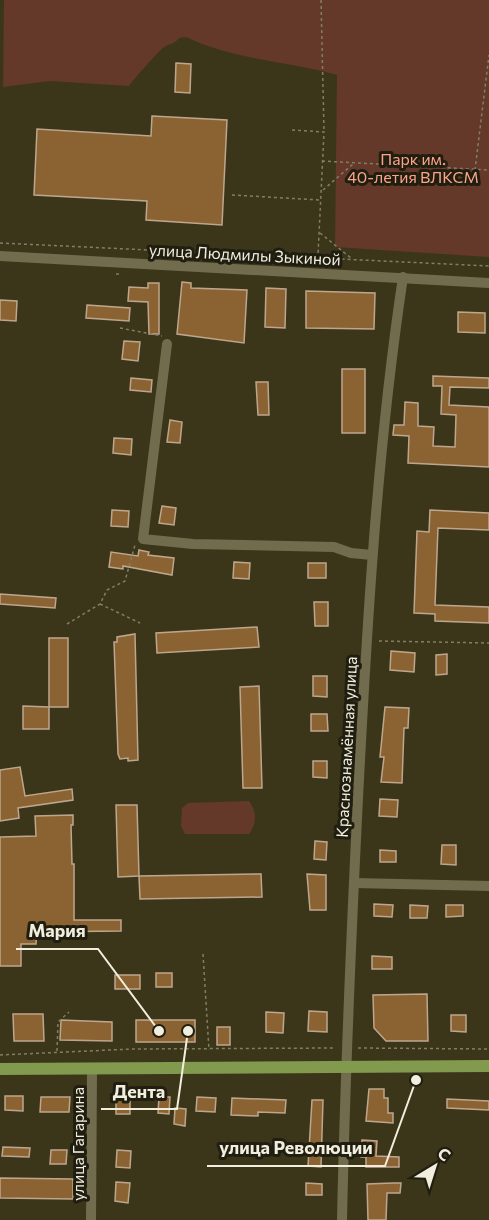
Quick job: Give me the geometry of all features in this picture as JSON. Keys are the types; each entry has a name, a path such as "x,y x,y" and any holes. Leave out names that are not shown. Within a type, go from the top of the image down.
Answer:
{"main road":[{"path":"0,1069 489,1066"}],"street":[{"name":"улица Людмилы Зыкиной","path":"0,256 489,283"},
{"name":"Краснознамённая улица","path":"342,1220 345,1066 366,640 390,369 403,278"},
{"path":"167,344 143,539 224,545 334,547 372,555"},
{"path":"354,883 489,886"},
{"name":"улица Гагарина","path":"91,1220 92,1069"}],"path":[{"path":"318,256 324,132 321,0"},
{"path":"475,170 489,55"},
{"path":"292,130 324,132"},
{"path":"322,161 489,170"},
{"path":"321,192 353,163"},
{"path":"232,195 321,200"},
{"path":"319,232 351,258"},
{"path":"0,243 271,257 318,256 489,266"},
{"path":"120,328 161,335 167,344"},
{"path":"67,624 99,604 107,590 125,581 135,547 143,539"},
{"path":"99,604 140,623"},
{"path":"366,640 489,643"},
{"path":"203,954 209,1051"},
{"path":"57,1052 58,1022 69,1012"},
{"path":"0,1055 132,1049 209,1051 346,1048 489,1049"}],"green space":[{"name":"Парк им. 40-летия ВЛКСМ","path":"4,0 489,0 489,257 335,247 337,75 223,51 186,37 179,38 163,48 129,86 50,81 3,87"},
{"path":"249,801 254,809 255,818 254,826 249,834 185,834 181,826 182,808 188,803"}],"building":[{"path":"176,63 191,64 190,93 175,92"},
{"path":"152,116 227,120 222,225 146,220 147,201 34,195 37,129 151,136"},
{"path":"182,282 191,283 191,288 247,290 244,343 177,334"},
{"path":"148,283 159,283 159,334 149,334 148,302 128,301 129,287 148,288"},
{"path":"266,288 286,289 285,328 265,327"},
{"path":"306,291 375,293 374,329 306,328"},
{"path":"0,300 17,301 16,321 0,320"},
{"path":"87,305 130,308 129,321 86,318"},
{"path":"458,312 485,313 485,333 458,332"},
{"path":"124,341 140,342 138,361 122,359"},
{"path":"342,369 365,369 365,433 342,433"},
{"path":"433,376 489,378 489,388 450,387 449,405 489,407 489,467 408,463 409,436 393,435 394,425 404,425 405,402 418,403 418,426 434,427 433,446 455,447 456,415 441,414 442,386 433,386"},
{"path":"131,378 152,380 151,392 130,390"},
{"path":"256,382 268,382 269,415 258,415"},
{"path":"170,420 182,422 180,443 167,442"},
{"path":"114,438 132,439 131,455 113,453"},
{"path":"162,506 176,508 174,525 159,523"},
{"path":"112,510 129,511 128,527 111,526"},
{"path":"430,510 489,513 489,530 438,528 435,605 489,607 489,623 435,621 435,614 414,613 417,531 429,532"},
{"path":"139,550 149,552 148,555 174,558 172,575 123,566 123,569 109,567 111,552 138,556"},
{"path":"234,562 250,563 249,579 233,578"},
{"path":"308,563 326,563 326,578 308,578"},
{"path":"0,594 56,598 55,608 0,604"},
{"path":"314,602 328,602 328,626 315,626"},
{"path":"257,627 259,647 157,653 156,633"},
{"path":"135,634 138,760 128,761 128,758 120,759 118,754 114,642 117,642 117,637"},
{"path":"49,638 68,638 68,707 49,707"},
{"path":"391,651 415,653 414,672 390,670"},
{"path":"447,654 447,674 436,675 436,655"},
{"path":"313,676 327,676 327,697 313,696"},
{"path":"259,686 262,788 243,788 240,687"},
{"path":"23,706 49,707 49,729 23,729"},
{"path":"385,707 409,708 408,728 404,728 402,783 381,782 384,757 380,757"},
{"path":"311,714 327,714 328,731 311,731"},
{"path":"313,761 327,761 327,778 313,777"},
{"path":"20,767 25,796 72,789 73,800 18,808 19,818 0,821 0,770"},
{"path":"380,799 398,800 397,817 379,816"},
{"path":"116,805 137,805 139,876 118,877"},
{"path":"73,815 73,825 71,825 74,920 121,920 121,931 37,932 36,944 21,944 21,966 0,966 0,837 36,836 35,816"},
{"path":"315,841 327,842 326,860 314,859"},
{"path":"442,845 456,845 456,865 441,864"},
{"path":"380,850 396,851 396,862 380,862"},
{"path":"261,874 262,897 140,899 139,876"},
{"path":"307,874 326,875 326,910 310,910"},
{"path":"374,904 393,905 392,917 374,916"},
{"path":"410,905 428,906 427,918 410,918"},
{"path":"446,905 463,905 463,916 446,917"},
{"path":"372,956 392,957 392,969 372,969"},
{"path":"156,973 172,973 172,987 156,987"},
{"path":"115,975 140,975 140,989 115,989"},
{"path":"427,994 428,1041 386,1041 374,1028 373,995"},
{"path":"309,1011 327,1012 327,1032 308,1031"},
{"path":"266,1012 284,1013 283,1033 266,1032"},
{"path":"13,1014 43,1014 44,1041 14,1041"},
{"path":"451,1015 466,1015 466,1032 451,1031"},
{"path":"61,1020 112,1022 112,1041 60,1040"},
{"path":"136,1020 195,1020 195,1042 136,1042"},
{"path":"217,1027 230,1027 230,1045 217,1045"},
{"path":"369,1089 384,1089 384,1098 388,1098 388,1113 393,1113 393,1123 366,1121"},
{"path":"116,1094 130,1094 130,1114 116,1114"},
{"path":"5,1096 23,1096 23,1111 5,1110"},
{"path":"41,1097 70,1097 69,1112 40,1112"},
{"path":"159,1097 170,1097 169,1114 158,1113"},
{"path":"197,1097 216,1098 215,1112 196,1111"},
{"path":"232,1098 286,1100 285,1113 258,1112 258,1116 231,1115"},
{"path":"447,1099 489,1101 489,1110 447,1108"},
{"path":"312,1100 323,1100 321,1167 308,1166"},
{"path":"175,1108 186,1109 185,1126 174,1124"},
{"path":"362,1140 377,1141 376,1156 399,1157 399,1167 366,1167 366,1157 361,1157"},
{"path":"3,1147 30,1148 29,1157 2,1156"},
{"path":"51,1150 67,1150 66,1164 50,1164"},
{"path":"117,1150 131,1151 130,1168 116,1167"},
{"path":"0,1178 73,1179 73,1199 0,1198"},
{"path":"116,1182 130,1183 128,1203 115,1201"},
{"path":"306,1183 322,1184 322,1195 306,1195"},
{"path":"401,1183 400,1193 387,1193 386,1220 368,1220 367,1184"}],"place":[{"name":"Мария","path":"159,1031"},
{"name":"Дента","path":"188,1031"},
{"name":"улица Революции","path":"416,1080"}]}
